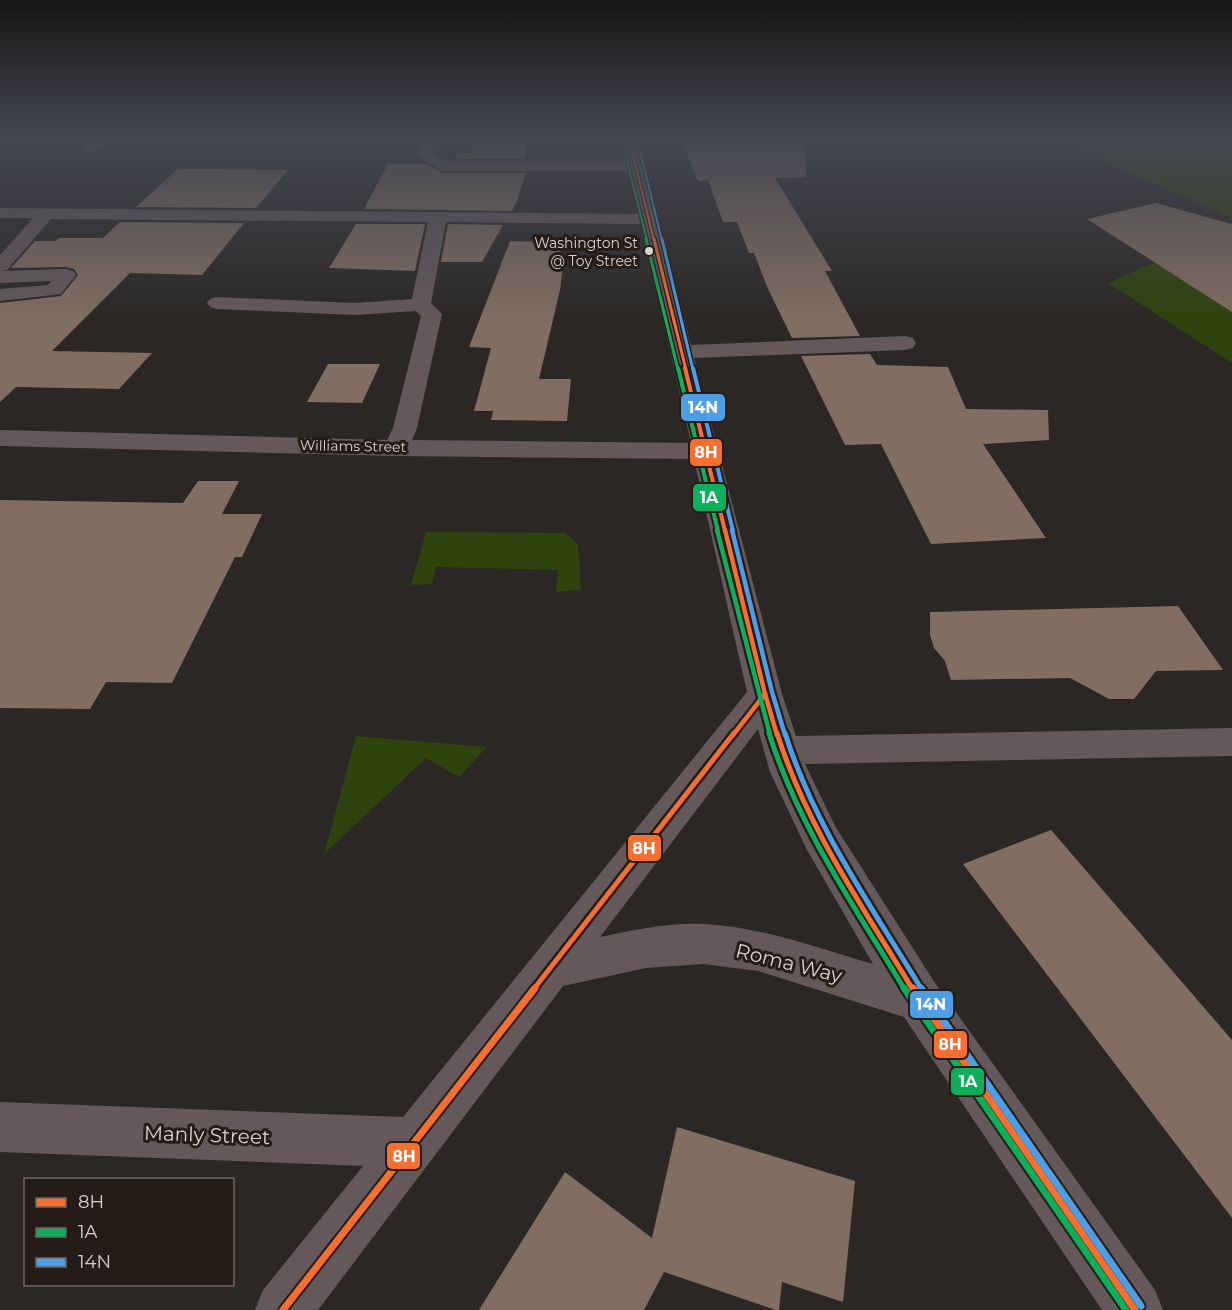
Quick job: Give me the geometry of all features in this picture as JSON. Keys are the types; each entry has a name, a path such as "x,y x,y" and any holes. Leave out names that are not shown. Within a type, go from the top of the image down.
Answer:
{"street":[{"path":"644,199 765,694 789,772 821,838 919,999 1135,1310"},
{"path":"0,213 649,219"},
{"path":"0,266 46,213"},
{"path":"421,305 438,217"},
{"path":"0,277 66,275 54,290 0,296"},
{"path":"217,303 354,309 421,305 432,314 405,428 396,448"},
{"path":"682,352 905,343"},
{"name":"Williams Street","path":"0,438 396,448 706,451"},
{"path":"283,1310 765,694"},
{"path":"781,750 1232,742"},
{"name":"Roma Way","path":"550,968 646,948 702,944 758,951 919,999"},
{"name":"Manly Street","path":"0,1127 414,1143"}],"green space":[{"path":"1190,199 1232,199 1232,222 1229,216"},
{"path":"1232,227 1232,363 1108,283"},
{"path":"426,532 565,533 578,544 581,590 556,592 558,570 436,567 432,584 411,585"},
{"path":"356,736 487,747 459,777 426,758 324,854"}],"building":[{"path":"145,199 263,199 256,208 136,207"},
{"path":"369,199 518,199 512,211 364,209"},
{"path":"715,199 788,199 832,271 825,271 860,336 792,338 768,289 754,253 749,253 737,222 723,222"},
{"path":"1156,203 1232,224 1232,312 1087,219"},
{"path":"120,222 244,223 202,275 130,273 52,351 152,353 119,389 16,387 0,402 0,303 61,296 78,275 74,269 66,267 11,268 35,241 55,241 59,238 103,238"},
{"path":"356,224 425,224 415,271 329,268"},
{"path":"448,224 503,225 482,262 441,262"},
{"path":"510,241 547,242 546,247 561,248 558,266 563,266 560,290 539,379 571,379 567,421 491,420 493,411 474,411 491,348 469,347"},
{"path":"870,354 877,365 948,367 966,409 1048,410 1049,440 983,444 1046,538 931,544 881,444 845,445 801,356"},
{"path":"328,364 380,364 362,403 307,402"},
{"path":"198,481 239,481 222,514 262,514 242,557 235,557 172,683 106,682 90,709 0,708 0,500 183,503"},
{"path":"1178,606 1223,670 1156,671 1134,699 1109,699 1070,678 951,680 945,661 934,648 930,635 930,612"},
{"path":"1051,830 1232,1040 1232,1218 963,864"},
{"path":"677,1127 855,1181 843,1302 782,1282 779,1310 776,1310 664,1272 644,1310 479,1310 565,1172 652,1238"}],"transit line":[{"name":"1A","path":"636,199 758,696 782,775 815,842 913,1003 1126,1310"},
{"name":"8H","path":"644,199 765,694 789,772 821,838 919,999 1135,1310"},
{"name":"14N","path":"652,199 772,692 796,769 828,834 925,995 1141,1306"},
{"name":"8H","path":"283,1310 765,694"}],"place":[{"name":"Washington St @ Toy Street","path":"649,251"}]}
